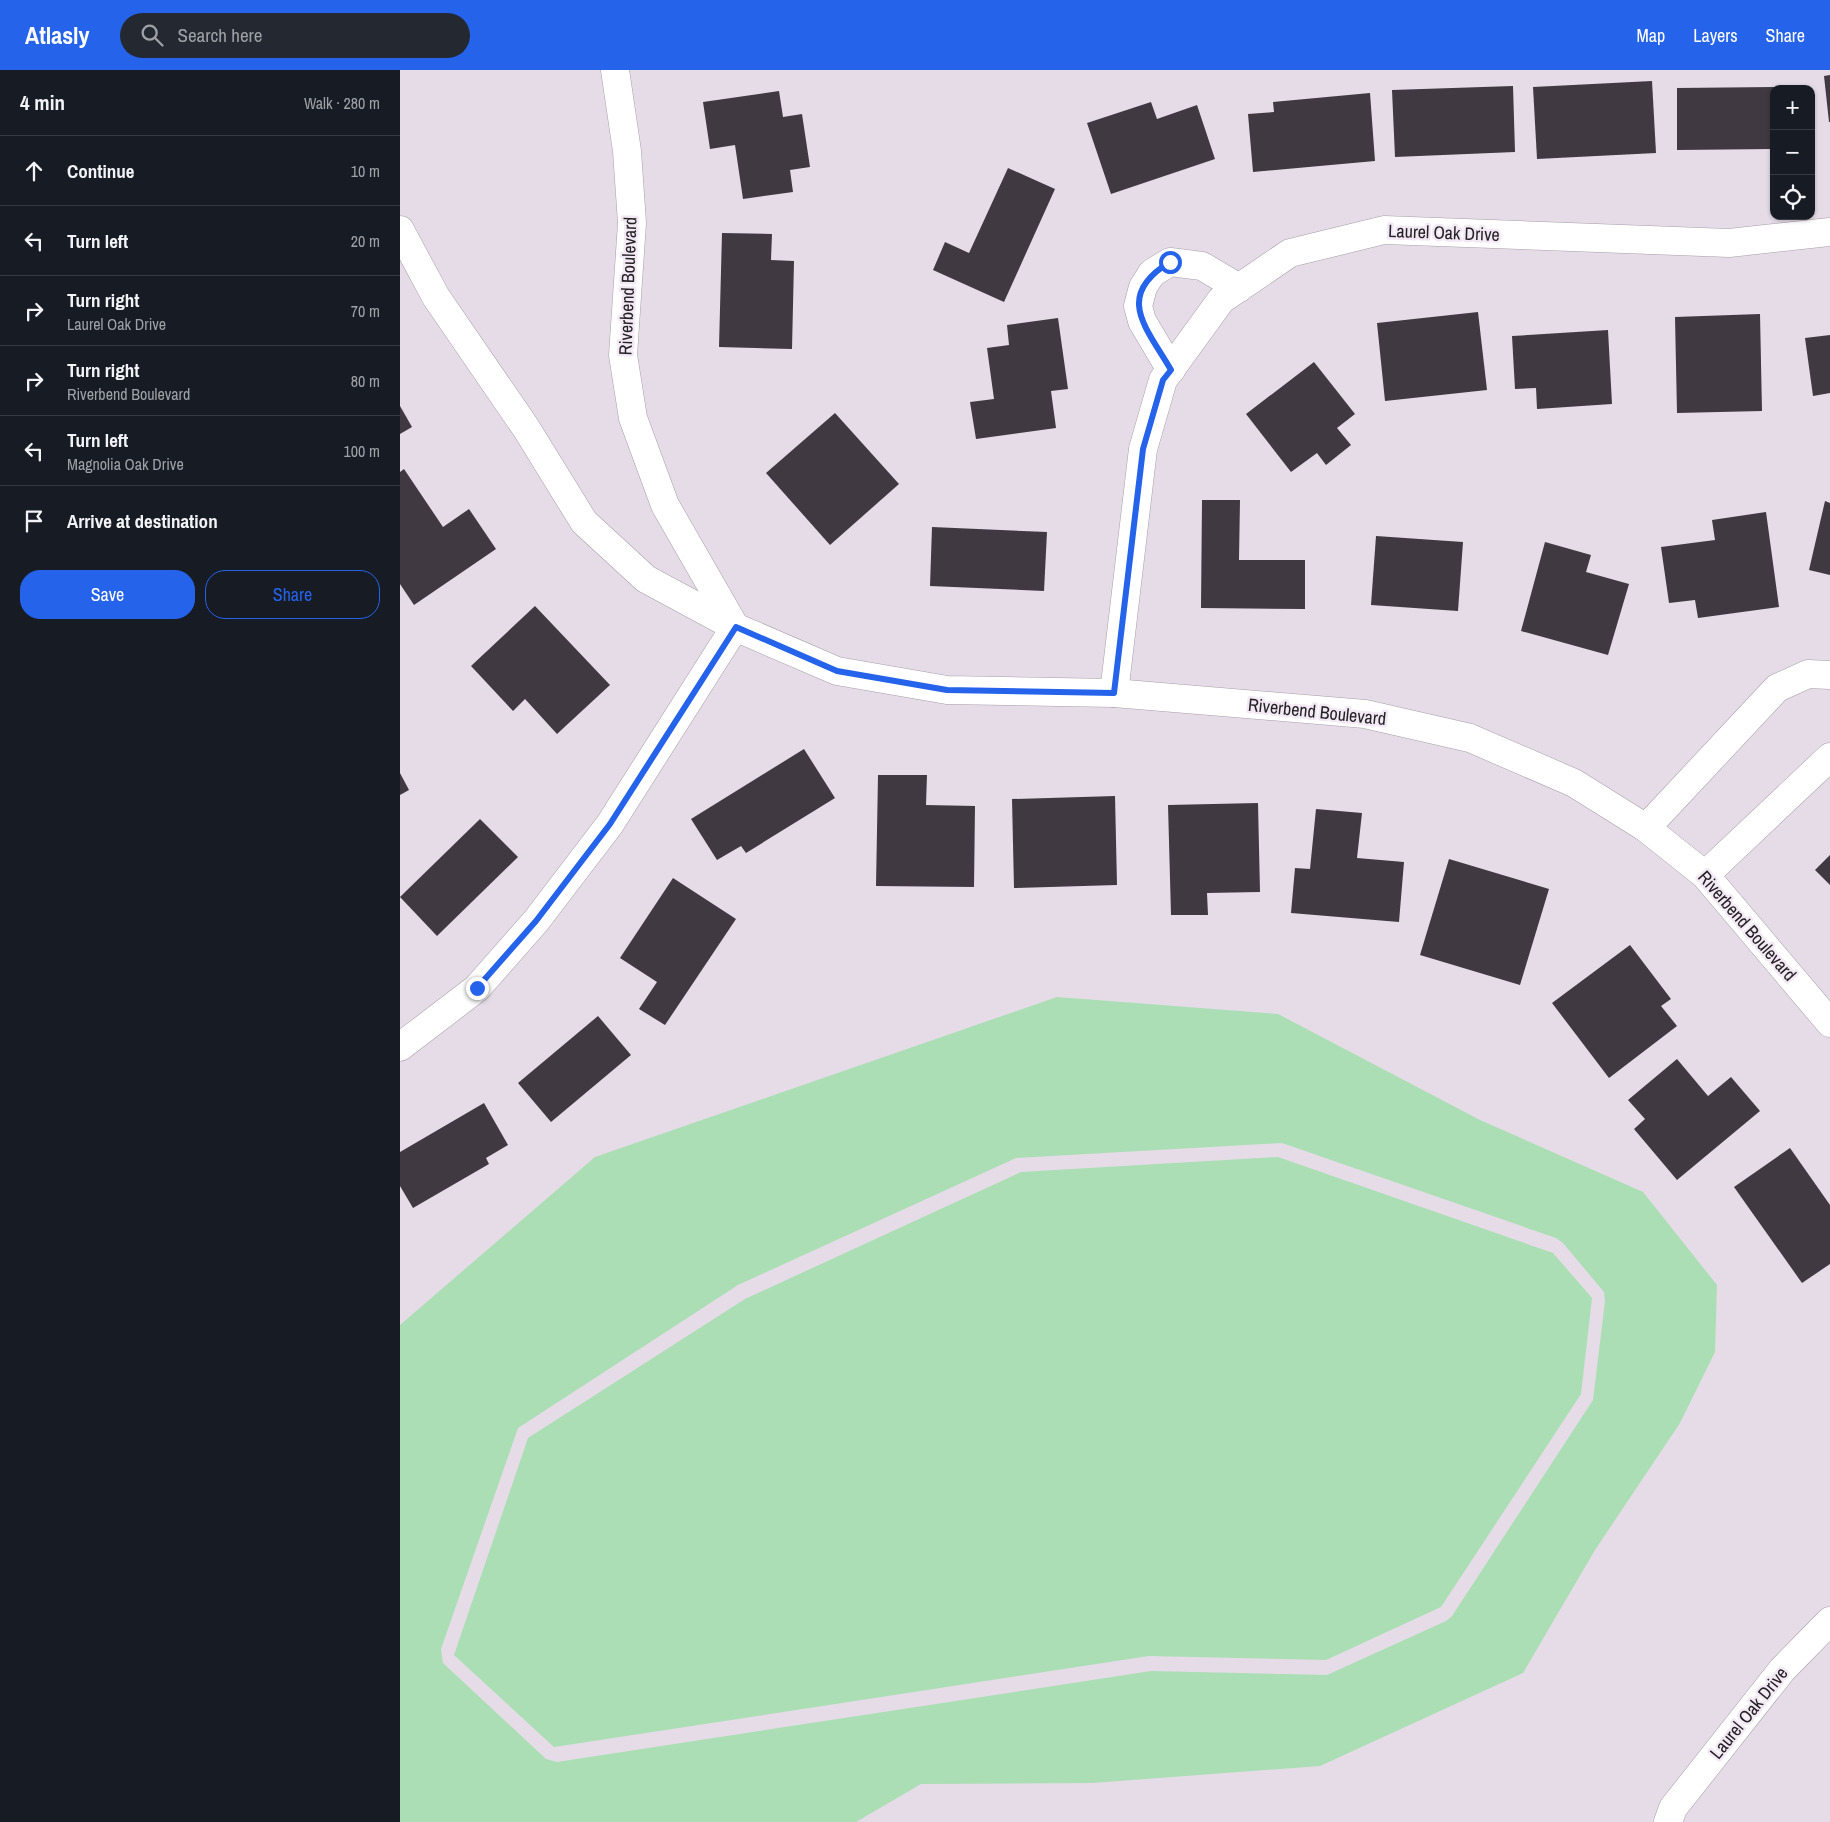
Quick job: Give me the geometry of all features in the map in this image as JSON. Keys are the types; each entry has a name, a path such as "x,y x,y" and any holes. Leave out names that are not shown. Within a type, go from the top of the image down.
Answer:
{"street":[{"name":"Riverbend Boulevard","path":"615,70 627,151 632,223 624,355 633,418 665,506 736,627"},
{"name":"Riverbend Boulevard","path":"400,230 436,297 526,428 584,522 646,579 736,627 837,671 947,690 1114,693 1365,714 1470,738 1574,783 1646,828 1705,875 1830,1023"},
{"name":"Laurel Oak Drive","path":"1114,693 1143,449 1163,380 1221,300 1290,252 1384,230 1729,243 1830,232"},
{"path":"1171,370 1142,321 1138,306 1143,287 1152,273 1170,262 1202,266 1239,288"},
{"path":"400,1046 477,988 536,921 610,824 736,627"},
{"path":"1646,828 1777,688 1808,674 1830,675"},
{"path":"1705,875 1830,757"},
{"name":"Laurel Oak Drive","path":"1664,1817 1782,1670 1830,1621"}],"green space":[{"path":"1057,997 1278,1014 1480,1120 1643,1192 1717,1285 1715,1352 1680,1423 1595,1550 1523,1673 1320,1766 1092,1783 921,1784 856,1822 400,1822 400,1325 595,1157","holes":["1282,1143 1556,1238 1563,1243 1604,1292 1605,1301 1593,1400 1452,1616 1446,1621 1327,1675 1151,1671 557,1762 546,1759 443,1663 441,1649 518,1428 738,1285 1016,1158"]},
{"path":"1278,1157 1553,1253 1592,1298 1581,1394 1441,1607 1326,1660 1149,1656 554,1747 454,1655 528,1438 745,1299 1021,1172"}],"building":[{"path":"1830,75 1830,122 1829,122 1824,76"},
{"path":"1652,81 1656,153 1537,159 1533,87"},
{"path":"1513,86 1515,152 1395,157 1392,90"},
{"path":"1770,87 1770,149 1677,150 1677,88"},
{"path":"779,91 783,117 802,114 810,167 790,170 793,192 743,199 735,145 710,149 703,102"},
{"path":"1370,93 1375,161 1253,172 1248,114 1274,112 1273,102"},
{"path":"1151,102 1157,119 1197,105 1215,159 1111,194 1087,123"},
{"path":"1008,168 1055,189 1004,302 933,270 945,242 969,253"},
{"path":"722,233 772,234 771,260 794,261 792,349 719,347"},
{"path":"1478,312 1487,390 1385,401 1377,323"},
{"path":"1760,314 1762,411 1677,413 1675,317"},
{"path":"1058,318 1068,389 1051,391 1056,428 976,439 970,402 994,399 987,348 1009,345 1007,325"},
{"path":"1608,330 1612,404 1537,409 1536,388 1515,389 1512,336"},
{"path":"1830,335 1830,393 1813,396 1805,338"},
{"path":"1314,362 1355,414 1337,428 1351,445 1326,465 1317,453 1291,472 1246,414"},
{"path":"400,406 412,427 400,434"},
{"path":"835,413 899,484 830,545 766,473"},
{"path":"404,469 443,527 469,509 496,549 414,605 400,584 400,472"},
{"path":"1202,500 1240,500 1239,560 1305,560 1305,609 1201,608"},
{"path":"1825,501 1830,503 1830,575 1809,570"},
{"path":"1766,512 1779,607 1698,618 1695,600 1669,603 1661,547 1715,540 1712,520"},
{"path":"932,527 1047,532 1044,591 930,586"},
{"path":"1376,536 1463,542 1458,611 1371,605"},
{"path":"1545,542 1591,555 1586,572 1629,584 1608,655 1521,631"},
{"path":"535,606 610,685 557,734 525,699 513,711 471,666"},
{"path":"804,749 835,798 746,853 741,846 717,860 691,819"},
{"path":"400,773 409,790 400,795"},
{"path":"878,775 927,775 926,805 975,806 974,887 876,886"},
{"path":"1115,796 1117,885 1014,888 1012,799"},
{"path":"1258,803 1260,892 1207,893 1208,915 1171,915 1168,805"},
{"path":"1316,809 1362,813 1357,858 1404,862 1399,922 1291,913 1295,868 1310,869"},
{"path":"480,819 518,857 437,936 400,897"},
{"path":"1830,855 1830,885 1815,870"},
{"path":"1449,859 1549,889 1520,985 1420,955"},
{"path":"673,878 736,919 665,1025 639,1009 657,982 620,958"},
{"path":"1630,945 1671,999 1661,1006 1677,1026 1609,1078 1552,1003"},
{"path":"598,1016 631,1055 551,1122 518,1083"},
{"path":"1677,1059 1708,1096 1731,1077 1760,1111 1677,1180 1634,1129 1645,1119 1628,1100"},
{"path":"484,1103 508,1145 486,1158 489,1164 413,1208 400,1186 400,1152"},
{"path":"1790,1148 1830,1205 1830,1264 1802,1283 1734,1187"}],"route":[{"path":"477,988 536,921 610,824 736,627 837,671 947,690 1114,693 1143,449 1163,380 1171,370 1142,321 1138,306 1143,287 1152,273 1170,262"}]}
